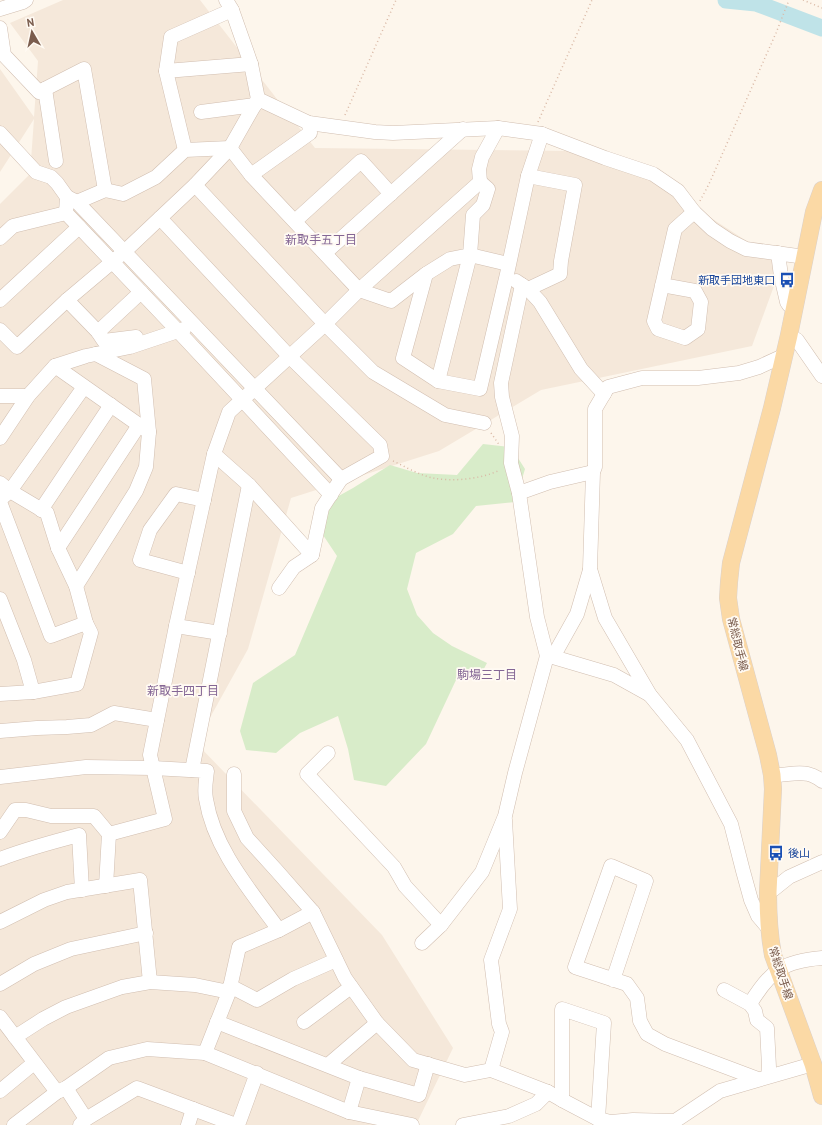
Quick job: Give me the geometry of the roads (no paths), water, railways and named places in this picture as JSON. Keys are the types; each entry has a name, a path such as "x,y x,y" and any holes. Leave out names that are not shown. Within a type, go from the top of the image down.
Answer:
{"main road":[{"name":"常総取手線","path":"822,190 814,212 785,355 735,548 728,582 728,598 731,619 772,775 773,789 768,892 769,929 773,955 813,1064 822,1096"}],"street":[{"path":"0,9 26,0"},
{"path":"0,330 17,347 68,300 124,252 195,185 230,148 256,102 251,64 229,5 171,37 166,71 185,150"},
{"path":"0,28 4,55 39,92 84,69 106,190"},
{"path":"166,71 251,64"},
{"path":"45,89 56,161"},
{"path":"201,112 256,102 309,123 375,132 393,133 498,128 538,134 653,174 678,191 694,212 712,229 730,241 746,249 805,258"},
{"path":"251,175 310,133 309,123"},
{"path":"438,380 470,255 473,215 483,205 488,189 480,182 479,170 482,157 498,128"},
{"path":"325,253 463,130"},
{"path":"0,133 36,172 51,178 57,183 255,388 341,480"},
{"path":"426,274 403,358 438,380 480,389 538,134"},
{"path":"72,200 106,190 123,194 156,177 185,150 230,148"},
{"path":"230,148 251,175 359,290 391,300 426,274 450,259 470,255 508,269 540,302 581,369 604,394"},
{"path":"295,221 361,161 391,194"},
{"path":"525,287 560,274 575,185 528,176"},
{"path":"109,834 165,819 150,754 176,626 214,454 229,412 325,324 359,290 480,182"},
{"path":"195,185 325,324 373,372 445,415 484,423"},
{"path":"66,214 72,200"},
{"path":"662,286 675,230 694,212"},
{"path":"66,214 178,331 331,495"},
{"path":"0,238 13,226 66,214"},
{"path":"160,218 289,356 380,445 382,456 341,480 322,508 312,555 294,567 279,588"},
{"path":"0,300 79,227"},
{"path":"778,253 781,276 787,302 795,308"},
{"path":"525,287 501,383 502,397 512,436 512,464 519,493 537,617 550,656"},
{"path":"98,332 141,292"},
{"path":"68,300 98,332 104,341 144,336"},
{"path":"0,438 28,396 55,366 86,356 130,347 194,325"},
{"path":"789,335 797,340 822,376"},
{"path":"76,586 136,491 146,467 144,379 96,354"},
{"path":"422,943 441,925 482,872 505,816 515,773 550,656 577,614 590,569 593,472 595,467 595,409 608,387 642,378 698,378 739,373 759,367 785,355"},
{"path":"55,366 144,429"},
{"path":"2,494 84,387"},
{"path":"0,396 28,396"},
{"path":"41,510 110,406"},
{"path":"58,548 144,429"},
{"path":"214,454 249,485 312,555"},
{"path":"519,493 550,482 593,472"},
{"path":"192,770 249,485"},
{"path":"0,694 33,692 77,684 91,633 86,623 76,586 58,548 47,513 2,494"},
{"path":"2,494 51,636 86,623"},
{"path":"188,573 140,560 150,530 176,494 204,500"},
{"path":"590,569 605,618 650,695 687,740 731,824 751,900 758,916 769,929"},
{"path":"0,600 24,660 33,692"},
{"path":"176,626 220,633"},
{"path":"550,656 614,675 650,695"},
{"path":"0,731 91,725 114,713 157,720"},
{"path":"328,753 307,774 394,867 405,886 441,925"},
{"path":"0,777 86,767 153,768 206,771 205,798 212,824 229,860 279,930"},
{"path":"772,775 779,776 799,773 809,774 822,781"},
{"path":"234,774 234,811 246,838 313,912 345,978 351,987 378,1023 413,1060 465,1074 491,1070 548,1092 598,1119 611,1122 632,1120 675,1123 720,1091 813,1064"},
{"path":"0,832 15,810 26,810 51,816 94,816 109,834 106,886"},
{"path":"491,1070 502,1032 492,960 510,908 505,816"},
{"path":"0,859 51,842 79,835 82,890"},
{"path":"768,892 789,877 822,862"},
{"path":"613,980 646,881 611,866 575,967 613,980 627,984 638,998 640,1022 647,1034 665,1044 763,1078"},
{"path":"0,922 44,900 67,892 140,880 150,982"},
{"path":"206,1053 229,989 239,947 279,930 313,912"},
{"path":"0,984 34,964 71,948 146,933"},
{"path":"750,1004 760,987 778,969 800,961 822,958"},
{"path":"16,1037 43,1019 66,1007 122,987 150,982 195,985 229,989 257,1000 293,978 336,960"},
{"path":"304,1022 351,987"},
{"path":"724,990 750,1004 755,1011 757,1020 767,1028 769,1067 763,1078"},
{"path":"562,1100 562,1009 604,1023 598,1119"},
{"path":"0,1017 34,1063 62,1090 83,1122 137,1088 237,1125 257,1073"},
{"path":"217,1022 359,1078 419,1095 428,1064"},
{"path":"328,1065 378,1023"},
{"path":"14,1125 109,1058 147,1048 206,1053 349,1112 412,1125"},
{"path":"0,1091 34,1063"},
{"path":"349,1112 359,1078"},
{"path":"463,1125 509,1116 536,1104 548,1092"},
{"path":"188,1125 194,1109"}],"waterway":[{"path":"726,0 756,3 822,28"}],"place":[{"name":"新取手団地東口","path":"787,280"},
{"name":"後山","path":"776,853"}],"district":[{"name":"新取手五丁目","path":"321,240"},
{"name":"駒場三丁目","path":"487,675"},
{"name":"新取手四丁目","path":"183,691"}]}
